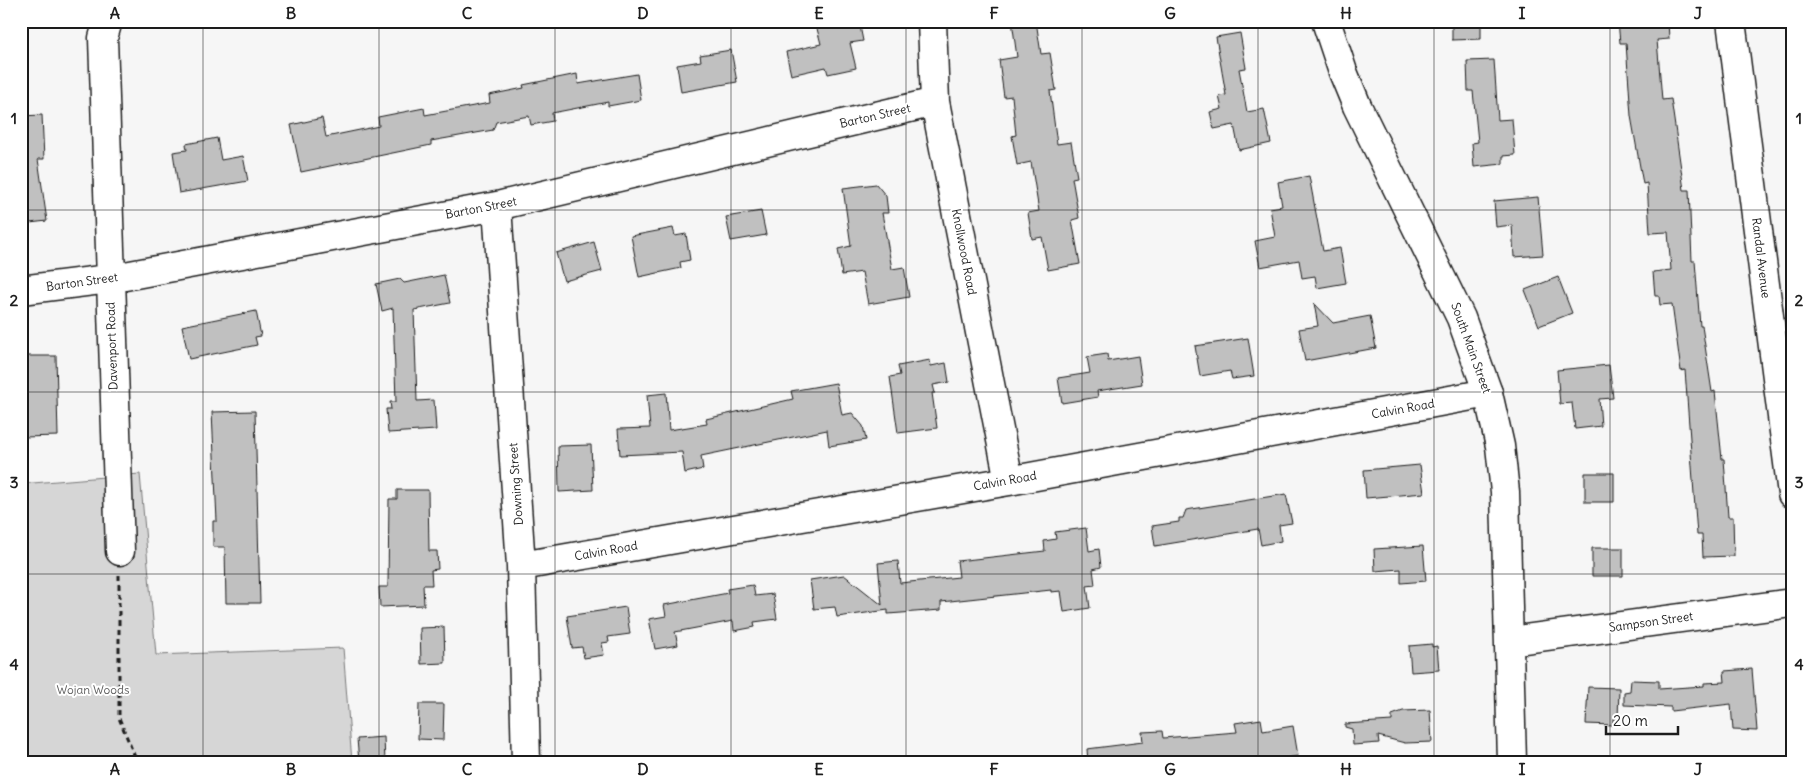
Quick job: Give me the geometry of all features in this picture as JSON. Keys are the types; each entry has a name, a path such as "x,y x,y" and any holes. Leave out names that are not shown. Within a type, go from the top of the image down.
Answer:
{"street":[{"name":"Davenport Road","path":"108,21 103,38 109,278 120,551"},
{"name":"Knollwood Road","path":"932,21 935,102 1009,481"},
{"name":"South Main Street","path":"1326,21 1343,72 1357,106 1461,318 1488,393 1500,446 1505,492 1512,762"},
{"name":"Randal Avenue","path":"1731,21 1792,494"},
{"name":"Barton Street","path":"21,290 109,278 497,206 935,102"},
{"name":"Downing Street","path":"497,206 521,566 526,762"},
{"name":"Calvin Road","path":"521,566 1009,481 1488,393"},
{"name":"Sampson Street","path":"1510,641 1792,603"}],"path":[{"path":"120,551 119,718 137,762"}],"green space":[{"name":"Wojan Woods","path":"140,474 156,655 343,648 352,762 21,762 21,484"}],"building":[{"path":"815,21 859,21 863,41 850,43 856,68 828,74 826,67 791,75 786,52 821,44"},
{"path":"1012,21 1036,21 1041,54 1050,53 1056,90 1050,91 1057,144 1071,142 1077,177 1072,178 1079,218 1072,220 1080,264 1048,270 1042,237 1032,239 1028,213 1039,211 1031,162 1017,165 1012,136 1016,135 1012,96 1004,97 999,60 1017,57"},
{"path":"1452,21 1481,21 1481,39 1452,40"},
{"path":"1618,21 1668,21 1669,39 1657,40 1662,100 1671,99 1684,190 1689,190 1692,261 1695,261 1700,326 1702,326 1712,392 1715,391 1722,459 1724,459 1728,517 1733,517 1734,556 1703,557 1702,535 1697,535 1685,370 1681,371 1672,304 1660,305 1659,296 1655,296 1653,272 1671,270 1668,232 1650,233 1647,183 1643,184 1631,116 1626,43 1620,43"},
{"path":"1240,33 1246,68 1239,69 1247,112 1264,109 1271,143 1239,150 1234,125 1214,129 1210,112 1222,109 1219,96 1226,95 1216,37"},
{"path":"731,50 737,82 681,92 677,65 701,61 700,55"},
{"path":"1494,60 1498,120 1512,119 1515,155 1503,156 1503,164 1474,167 1472,143 1478,142 1473,91 1468,91 1467,61"},
{"path":"577,74 578,84 637,74 641,100 608,106 608,102 552,113 553,121 531,125 529,116 496,122 493,130 431,141 431,145 301,172 291,125 322,118 326,137 379,126 378,117 424,108 425,115 490,103 489,95 524,88 523,85"},
{"path":"42,115 44,159 38,159 47,221 21,224 21,116"},
{"path":"217,138 221,160 243,156 248,181 179,193 173,152 187,150 186,144"},
{"path":"1309,176 1323,251 1340,248 1346,283 1317,288 1315,276 1302,278 1299,260 1260,267 1255,241 1275,237 1270,208 1282,206 1278,182"},
{"path":"876,184 886,196 888,213 882,213 892,269 904,267 909,297 868,304 862,272 842,275 838,249 851,246 843,188"},
{"path":"1538,197 1543,255 1514,257 1512,225 1496,227 1494,201"},
{"path":"761,211 766,235 731,241 726,217"},
{"path":"673,228 675,236 686,234 690,260 680,262 681,268 639,277 631,236"},
{"path":"594,242 602,271 564,281 556,253"},
{"path":"444,275 450,303 414,310 417,401 434,400 436,430 388,433 386,409 391,409 390,402 396,402 393,308 382,311 376,284 400,279 404,283"},
{"path":"1558,277 1572,313 1539,326 1525,290"},
{"path":"1314,303 1333,323 1370,316 1376,348 1305,361 1299,329 1318,326"},
{"path":"256,311 261,336 255,337 257,345 189,359 182,326"},
{"path":"1248,338 1254,376 1232,379 1230,371 1200,376 1195,346"},
{"path":"1107,354 1108,361 1138,356 1142,384 1097,391 1098,397 1062,403 1058,378 1090,373 1087,357"},
{"path":"21,356 56,356 58,436 24,437"},
{"path":"930,360 931,366 946,363 949,382 933,385 935,393 932,393 937,428 898,433 890,377 900,375 898,366"},
{"path":"1609,365 1613,398 1599,399 1601,426 1575,429 1572,403 1560,404 1557,370"},
{"path":"836,383 842,415 852,413 863,426 866,440 829,446 827,430 701,456 703,469 685,473 682,452 620,455 618,429 650,428 647,395 666,393 669,430 707,424 706,419 793,399 791,391"},
{"path":"255,411 260,603 226,603 225,547 213,547 213,521 217,521 212,412"},
{"path":"591,445 593,490 559,492 558,446"},
{"path":"1420,465 1424,493 1366,498 1364,470"},
{"path":"1585,473 1614,473 1614,502 1585,502"},
{"path":"397,490 428,490 429,551 437,551 438,569 431,570 432,585 423,585 424,605 380,607 379,587 388,587 389,499 397,499"},
{"path":"1286,494 1292,523 1279,525 1281,541 1261,545 1258,529 1155,546 1152,526 1179,522 1179,518 1183,518 1186,510"},
{"path":"1086,528 1089,551 1099,549 1101,567 1093,569 1095,585 1087,586 1090,608 1064,612 1061,591 1051,592 1051,590 941,602 941,610 888,614 888,610 837,617 835,607 814,609 810,580 844,575 882,605 878,563 898,561 900,583 959,577 957,561 1045,551 1044,541 1056,539 1055,532"},
{"path":"1423,546 1426,581 1401,583 1401,569 1375,571 1374,549"},
{"path":"1592,548 1623,548 1623,576 1592,576"},
{"path":"753,585 755,596 773,594 777,619 754,622 755,627 734,631 733,621 675,632 678,645 655,649 649,619 666,616 664,605 728,593 727,589"},
{"path":"626,607 630,634 608,637 609,642 602,643 604,655 584,658 582,647 572,648 567,616"},
{"path":"444,627 445,663 421,664 420,628"},
{"path":"1432,644 1432,647 1437,646 1439,670 1411,672 1409,646"},
{"path":"1752,669 1757,731 1733,730 1731,704 1671,711 1671,707 1624,705 1624,692 1630,691 1631,680 1659,681 1659,689 1704,686 1704,683 1725,682 1724,671"},
{"path":"1588,687 1619,688 1618,719 1613,719 1613,725 1586,724"},
{"path":"419,704 444,704 443,740 418,739"},
{"path":"1430,710 1432,742 1405,743 1378,736 1379,743 1353,745 1352,729 1345,727 1345,724 1392,721 1392,715 1403,711"},
{"path":"1261,719 1263,731 1293,726 1298,756 1258,762 1088,762 1087,749 1143,742 1142,732 1162,731 1163,738 1237,732 1235,723"},
{"path":"384,737 385,762 359,762 357,739"}]}
